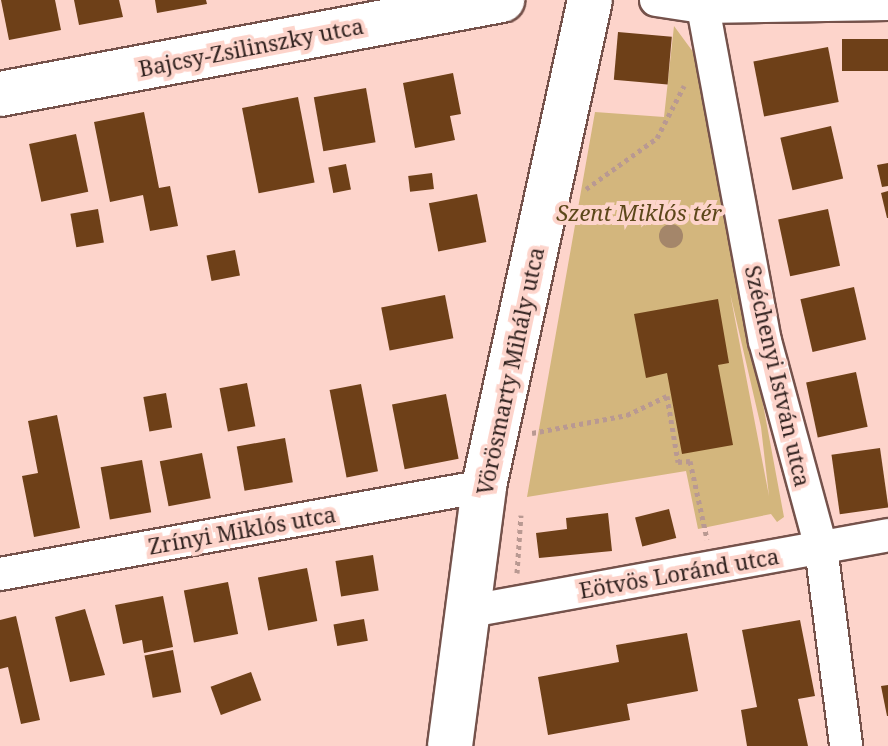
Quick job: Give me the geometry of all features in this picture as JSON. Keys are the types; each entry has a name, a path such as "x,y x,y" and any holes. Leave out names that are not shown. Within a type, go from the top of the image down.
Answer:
{"street":[{"name":"Bajcsy-Zsilinszky utca","path":"0,94 502,0"},
{"name":"Vörösmarty Mihály utca","path":"450,746 471,611 484,486 590,0"},
{"path":"656,0 703,7 888,4"},
{"name":"Széchenyi István utca","path":"703,7 765,341 821,547 846,746"},
{"name":"Zrínyi Miklós utca","path":"0,574 484,486"},
{"name":"Eötvös Loránd utca","path":"471,611 888,535"}],"path":[{"path":"576,197 657,138 711,47"},
{"path":"531,433 627,415 667,396 678,462 690,461 713,567"}],"green space":[{"name":"Szent Miklós tér","path":"674,26 699,60 784,517 777,522 771,514 698,529 686,471 527,497 595,112 664,117","holes":["730,293 761,427 769,496"]}],"building":[{"path":"1,0 55,0 61,30 9,40"},
{"path":"74,0 119,0 123,17 79,25"},
{"path":"155,0 206,0 207,4 157,13"},
{"path":"618,32 672,37 668,85 614,80"},
{"path":"842,39 888,39 888,71 842,71"},
{"path":"828,47 839,102 764,116 753,62"},
{"path":"453,73 461,114 450,116 455,140 415,148 403,83"},
{"path":"366,88 376,142 323,151 314,97"},
{"path":"298,97 315,182 259,193 242,108"},
{"path":"144,112 159,188 170,186 178,226 150,231 143,195 110,202 94,122"},
{"path":"831,126 843,179 792,190 780,138"},
{"path":"76,134 88,192 41,202 29,144"},
{"path":"888,163 888,186 882,187 877,165"},
{"path":"346,164 351,190 333,193 328,167"},
{"path":"432,173 434,189 410,192 408,176"},
{"path":"888,191 888,218 887,218 881,193"},
{"path":"477,194 486,242 438,251 429,203"},
{"path":"98,209 104,242 76,247 70,214"},
{"path":"828,209 840,266 790,276 778,220"},
{"path":"235,250 240,276 211,281 207,256"},
{"path":"854,287 866,340 813,352 800,299"},
{"path":"445,295 453,338 390,351 381,307"},
{"path":"718,299 729,363 718,365 733,445 682,454 667,373 646,378 634,314"},
{"path":"856,372 868,427 818,437 806,383"},
{"path":"247,383 255,426 228,432 220,388"},
{"path":"361,384 378,471 347,477 330,390"},
{"path":"166,393 172,427 149,431 143,397"},
{"path":"446,394 459,459 405,469 392,404"},
{"path":"57,415 80,528 34,537 22,476 38,473 28,421"},
{"path":"285,438 293,482 245,491 237,447"},
{"path":"880,448 888,507 840,514 831,455"},
{"path":"202,453 211,498 169,506 160,461"},
{"path":"142,460 151,512 110,519 101,467"},
{"path":"669,509 676,538 642,547 635,517"},
{"path":"608,513 612,551 539,558 536,533 567,529 566,518"},
{"path":"373,555 379,591 341,597 335,561"},
{"path":"307,568 317,621 268,631 258,578"},
{"path":"228,582 238,634 194,643 184,591"},
{"path":"163,596 173,647 144,653 142,640 123,644 115,605"},
{"path":"85,609 105,675 70,682 55,617"},
{"path":"16,616 40,720 21,724 8,667 0,669 0,620"},
{"path":"364,619 368,641 337,646 333,624"},
{"path":"800,620 815,696 798,699 808,746 747,746 741,710 757,707 742,630"},
{"path":"687,633 698,691 627,704 630,720 548,735 538,677 619,662 616,645"},
{"path":"173,650 181,692 153,698 145,656"},
{"path":"251,672 261,700 221,715 211,687"},
{"path":"888,685 888,716 887,716 881,686"}]}
